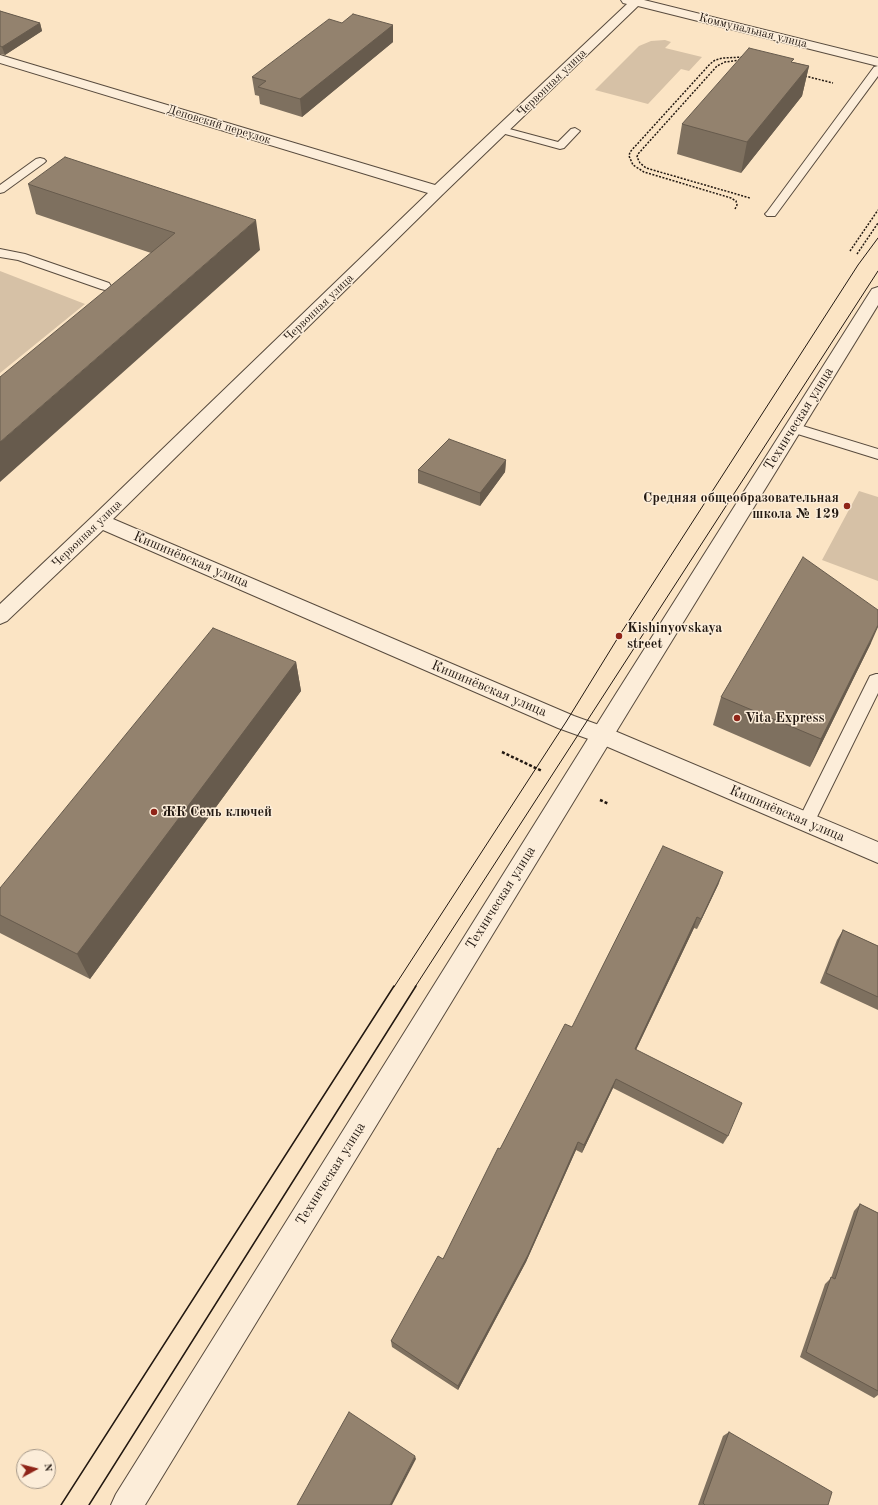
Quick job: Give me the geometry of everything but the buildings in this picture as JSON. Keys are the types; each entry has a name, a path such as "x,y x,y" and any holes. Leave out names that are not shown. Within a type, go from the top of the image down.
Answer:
{"street":[{"name":"Коммунальная улица","path":"634,1 878,62"},
{"name":"Червонная улица","path":"0,616 100,521 634,1"},
{"name":"Деповский переулок","path":"0,59 438,191"},
{"name":"Техническая улица","path":"127,1505 602,735 878,292"},
{"name":"Кишинёвская улица","path":"100,521 566,722 602,735 878,853"}],"lane":[{"path":"771,214 878,69"},
{"path":"502,130 560,146 575,131"},
{"path":"0,190 40,161"},
{"path":"0,253 21,257 105,286"},
{"path":"793,428 877,453"},
{"path":"806,822 876,680 878,681"}],"path":[{"path":"734,209 737,205 736,201 731,198 644,172 633,165 629,156 630,152 710,64 715,60 723,58 745,57"},
{"path":"741,60 725,62 717,66 638,154 637,157 640,163 646,168 755,199"},
{"path":"803,72 834,80"},
{"path":"800,75 835,84"},
{"path":"850,251 878,210"},
{"path":"857,254 878,223"}],"shaded area":[{"path":"665,40 671,42 665,48 702,57 689,71 681,69 648,104 595,90 639,46 651,41"},
{"path":"0,271 85,304 0,373"},
{"path":"859,491 878,497 878,581 822,560"}],"tram line":[{"path":"394,987 566,722 619,636 858,265 878,238"},
{"path":"415,987 878,271"},
{"path":"61,1505 394,986"},
{"path":"89,1505 416,986"}],"place":[{"name":"Средняя общеобразовательная школа № 129","path":"847,506"},
{"name":"Kishinyovskaya street","path":"619,636"},
{"name":"Vita Express","path":"737,718"},
{"name":"ЖК Семь ключей","path":"154,812"}]}
